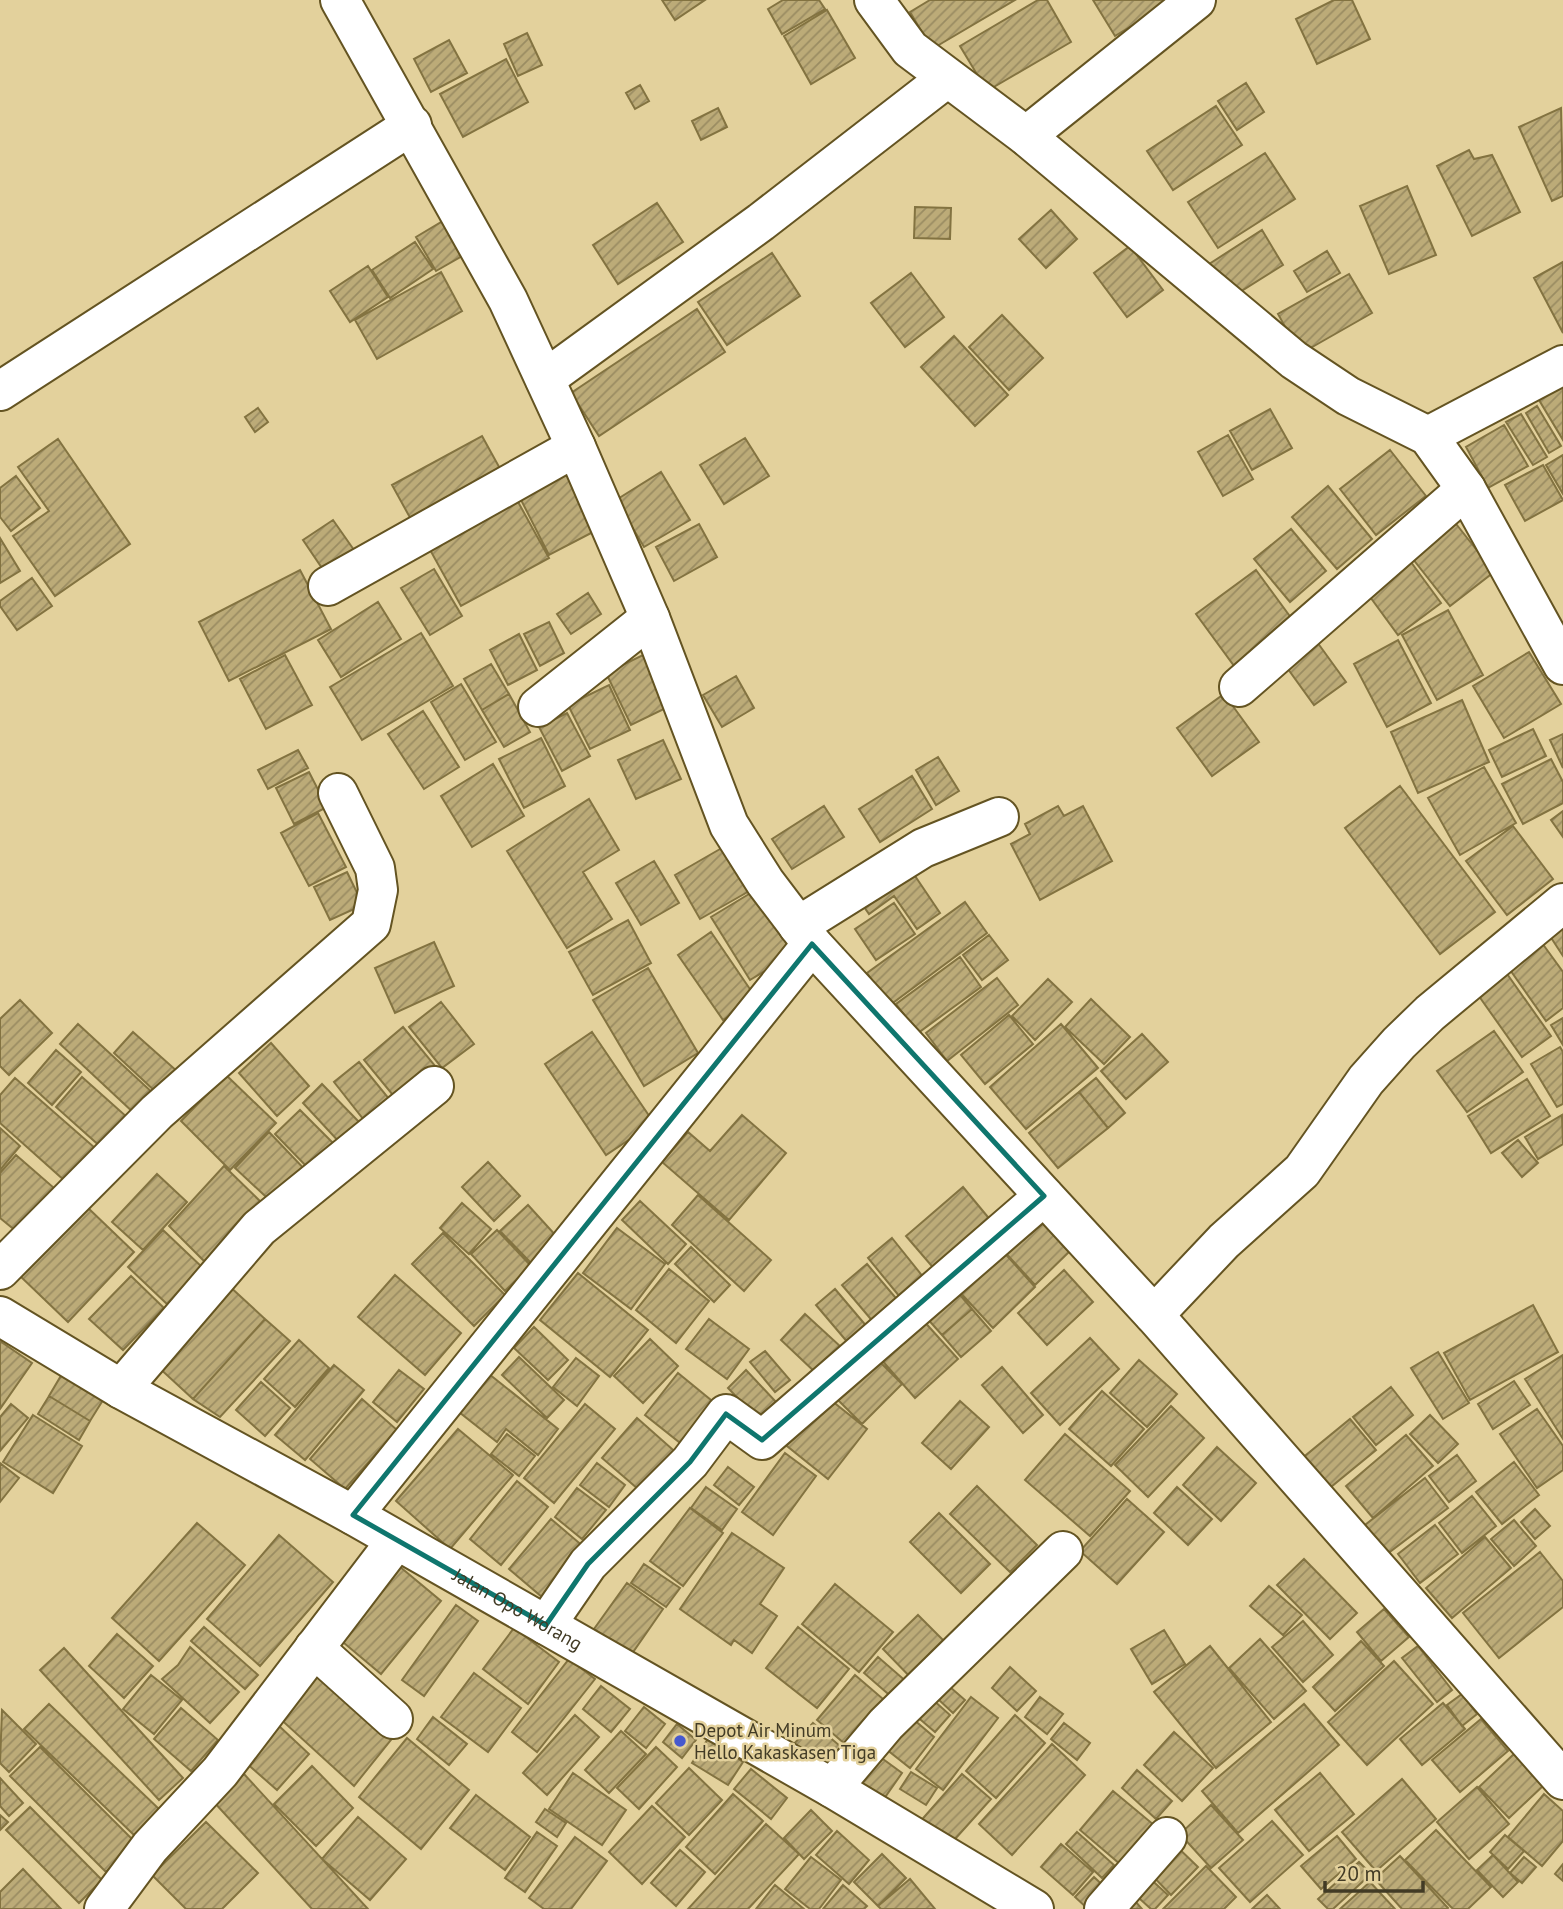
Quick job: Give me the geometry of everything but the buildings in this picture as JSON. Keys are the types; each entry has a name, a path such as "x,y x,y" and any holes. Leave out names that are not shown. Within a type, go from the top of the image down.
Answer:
{"street":[{"path":"340,0 508,300 576,446 650,618 729,825 765,882 805,935 1154,1315 1563,1780"},
{"path":"874,0 911,49 1026,136 1294,360 1348,396 1428,436 1466,489 1563,666"},
{"path":"1026,136 1196,0"},
{"path":"545,379 761,222 947,78"},
{"path":"0,391 412,125"},
{"path":"1428,436 1563,365"},
{"path":"328,586 576,446"},
{"path":"1239,687 1466,489"},
{"path":"538,707 650,618"},
{"path":"0,1270 157,1112 370,925 378,890 375,868 338,793"},
{"path":"353,1516 805,935 923,848 999,817"},
{"path":"1154,1315 1224,1241 1302,1171 1366,1080 1399,1043 1430,1013 1563,903"},
{"path":"121,1389 259,1228 320,1182 434,1086"},
{"path":"546,1625 588,1564 690,1462 726,1414 762,1440 1044,1196"},
{"name":"Jalan Opo Worang","path":"0,1316 121,1389 353,1516 832,1788 1034,1909"},
{"path":"104,1909 150,1847 220,1772 396,1541"},
{"path":"832,1788 886,1724 1063,1551"},
{"path":"314,1648 393,1719"},
{"path":"1104,1909 1167,1837"}],"highlighted area":[{"path":"812,944 1044,1196 762,1440 726,1414 690,1462 588,1564 546,1625 353,1515"}],"place":[{"name":"Depot Air Minum Hello Kakaskasen Tiga","path":"680,1741"}]}
